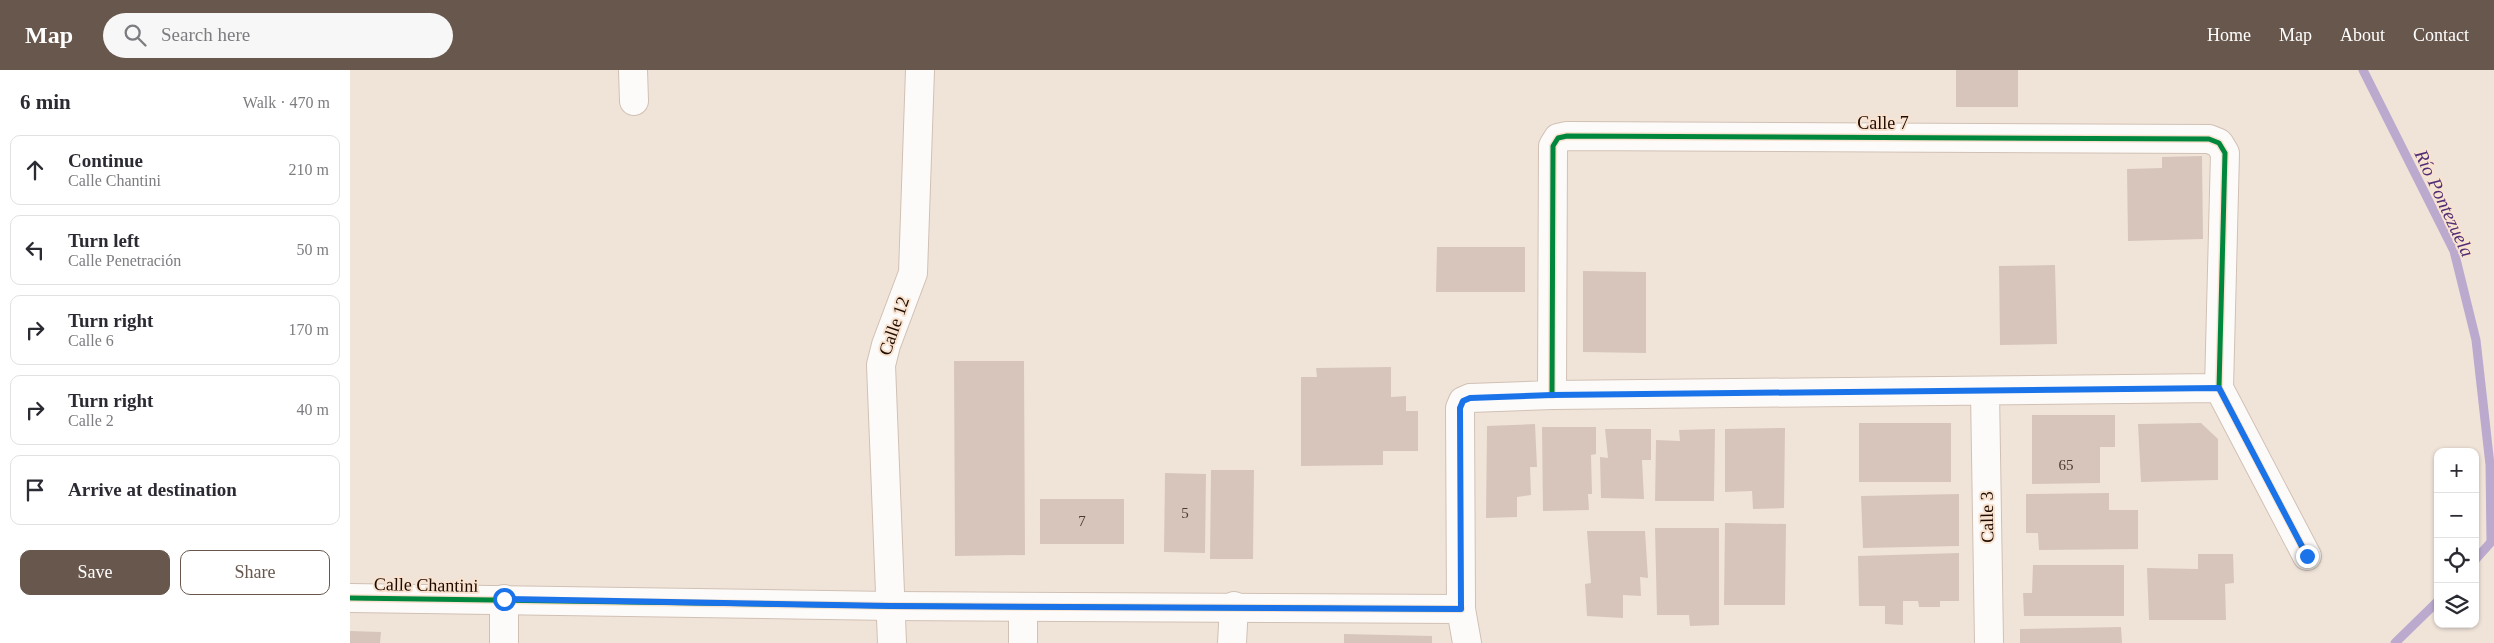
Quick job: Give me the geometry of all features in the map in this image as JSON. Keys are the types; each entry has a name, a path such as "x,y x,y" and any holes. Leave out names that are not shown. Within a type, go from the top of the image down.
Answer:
{"street":[{"path":"633,70 634,101"},
{"name":"Calle 12","path":"892,643 881,365 886,345 913,272 920,70"},
{"name":"Calle 7","path":"1552,395 1553,146 1558,138 1567,136 2209,139 2219,143 2224,153 2219,388"},
{"path":"1467,643 1461,609 1460,408 1463,401 1470,398 1552,395 2219,388 2307,556"},
{"name":"Calle 3","path":"1985,391 1989,643"},
{"name":"Calle Chantini","path":"350,598 891,606 1234,606 1461,609"},
{"path":"504,599 504,643"},
{"path":"1232,643 1234,606"},
{"path":"1023,607 1023,643"}],"building":[{"path":"1956,70 2018,70 2018,107 1956,107"},
{"path":"2202,156 2203,239 2128,241 2127,169 2162,168 2162,157"},
{"path":"1437,247 1525,247 1525,292 1436,292"},
{"path":"2055,265 2057,344 2000,345 1999,266"},
{"path":"1583,271 1646,272 1646,353 1583,352"},
{"path":"954,361 1024,361 1025,555 955,556"},
{"path":"1391,367 1391,397 1406,396 1406,411 1418,411 1418,451 1383,451 1383,465 1301,466 1301,377 1317,377 1316,368"},
{"path":"2032,415 2115,415 2115,447 2100,447 2100,483 2032,484"},
{"path":"1859,423 1951,423 1951,482 1859,482"},
{"path":"2201,423 2218,439 2218,480 2141,482 2138,424"},
{"path":"1535,424 1537,467 1530,467 1531,495 1517,497 1517,517 1486,518 1487,426"},
{"path":"1542,427 1596,427 1596,454 1591,455 1592,494 1588,494 1589,510 1543,511"},
{"path":"1785,428 1784,508 1753,509 1752,491 1725,492 1725,429"},
{"path":"1605,429 1651,429 1651,460 1642,460 1644,499 1601,498 1600,457 1608,458"},
{"path":"1715,429 1714,501 1655,501 1656,440 1680,441 1679,430"},
{"path":"1211,470 1254,470 1253,559 1210,559"},
{"path":"1165,473 1206,474 1205,553 1164,552"},
{"path":"2109,493 2109,510 2138,510 2138,549 2039,550 2038,533 2026,533 2026,494"},
{"path":"1959,494 1959,546 1863,548 1861,496"},
{"path":"1040,499 1124,499 1124,544 1040,544"},
{"path":"1725,523 1786,524 1785,605 1724,605"},
{"path":"1655,528 1719,528 1719,625 1690,626 1689,615 1657,615"},
{"path":"1587,531 1645,531 1648,578 1640,577 1641,596 1623,595 1623,618 1587,616 1585,584 1591,583"},
{"path":"1959,553 1959,601 1940,601 1940,607 1919,607 1918,601 1903,601 1903,625 1885,624 1885,606 1859,606 1858,556"},
{"path":"2198,554 2233,554 2234,583 2225,584 2226,620 2149,620 2147,568 2198,569"},
{"path":"2033,565 2124,565 2124,616 2024,616 2023,593 2032,593"},
{"path":"2121,627 2122,643 2020,643 2020,629"},
{"path":"350,631 381,632 380,643 350,643"},
{"path":"1344,634 1432,636 1432,643 1344,643"}],"waterway":[{"name":"Río Pontezuela","path":"2363,70 2454,251 2476,340 2490,465 2491,542 2479,556"},
{"name":"Río Pontezuela","path":"2395,643 2434,605"}],"cycle path":[{"path":"1552,395 1553,146 1558,138 1567,136 2209,139 2219,143 2225,153 2219,388 2307,556"},
{"path":"350,598 891,606 1461,609"}],"route":[{"path":"504,599 891,606 1234,606 1461,609 1460,408 1463,401 1470,398 1552,395 2219,388 2307,556"}]}
